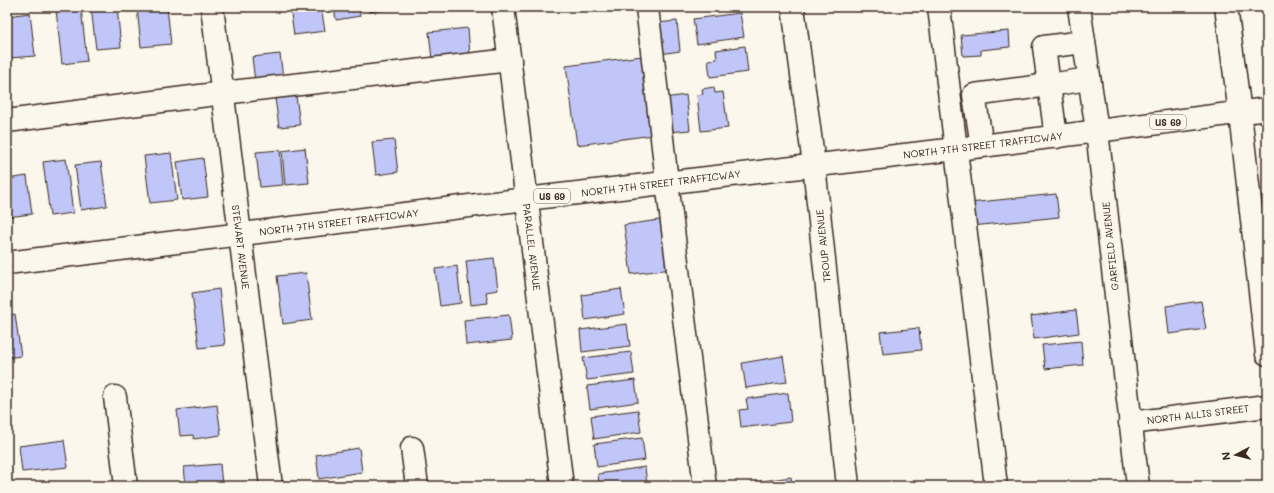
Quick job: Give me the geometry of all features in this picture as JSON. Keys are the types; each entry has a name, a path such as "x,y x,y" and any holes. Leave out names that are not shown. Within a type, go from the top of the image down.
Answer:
{"street":[{"name":"STEWART AVENUE","path":"212,7 271,486"},
{"name":"PARALLEL AVENUE","path":"503,7 562,486"},
{"path":"647,7 705,486"},
{"name":"TROUP AVENUE","path":"793,7 814,165 848,486"},
{"path":"939,7 996,486"},
{"name":"GARFIELD AVENUE","path":"1079,7 1097,131 1138,486"},
{"path":"1226,7 1240,113 1267,354"},
{"path":"1056,137 1044,47 1084,42"},
{"path":"7,121 223,93 510,60"},
{"path":"950,98 1089,80"},
{"path":"974,95 982,146"},
{"name":"NORTH 7TH STREET TRAFFICWAY","path":"7,263 667,182 1056,137 1267,109"},
{"path":"115,396 126,486"},
{"name":"NORTH ALLIS STREET","path":"1130,423 1267,406"},
{"path":"412,448 417,486"}],"building":[{"path":"91,7 117,7 121,47 96,49"},
{"path":"137,7 167,7 171,44 141,47"},
{"path":"290,7 321,7 325,31 294,35"},
{"path":"334,7 359,7 360,16 336,20"},
{"path":"368,7 390,7 391,9 369,12"},
{"path":"81,8 87,61 62,64 56,10"},
{"path":"30,13 35,56 10,58 7,16"},
{"path":"740,13 744,37 697,44 693,19"},
{"path":"677,21 680,51 660,54 657,23"},
{"path":"468,28 470,56 432,60 429,32"},
{"path":"1009,31 1010,47 981,50 981,55 963,56 961,35"},
{"path":"745,46 748,72 710,77 708,60 717,59 716,50"},
{"path":"280,54 283,78 255,82 252,57"},
{"path":"642,56 653,135 577,145 566,66"},
{"path":"714,87 715,93 723,92 728,128 701,131 697,95 703,94 702,89"},
{"path":"686,95 690,130 669,132 664,98"},
{"path":"296,96 300,125 279,127 275,98"},
{"path":"394,140 398,172 376,175 372,142"},
{"path":"305,148 309,183 285,185 282,151"},
{"path":"280,150 283,185 260,187 256,152"},
{"path":"171,153 177,200 150,203 144,156"},
{"path":"203,158 208,197 182,200 177,162"},
{"path":"66,159 73,213 50,216 43,162"},
{"path":"101,162 107,206 81,210 75,165"},
{"path":"27,176 32,214 7,217 7,179"},
{"path":"1056,194 1059,217 972,226 969,203"},
{"path":"666,219 672,269 631,274 624,225"},
{"path":"494,258 498,290 486,292 488,303 471,305 466,261"},
{"path":"457,266 461,303 440,306 435,269"},
{"path":"306,273 312,320 283,324 277,276"},
{"path":"219,289 225,345 199,348 192,293"},
{"path":"621,289 625,314 585,320 582,295"},
{"path":"1201,301 1206,329 1169,334 1166,306"},
{"path":"1076,310 1079,333 1034,339 1031,316"},
{"path":"15,314 21,356 7,358 7,316"},
{"path":"509,315 512,340 466,345 464,320"},
{"path":"627,324 630,346 582,352 580,330"},
{"path":"919,328 921,350 883,354 880,332"},
{"path":"1081,341 1083,365 1045,369 1042,345"},
{"path":"631,352 634,374 587,380 583,358"},
{"path":"783,356 787,382 746,388 742,363"},
{"path":"635,380 638,402 590,409 587,386"},
{"path":"788,393 791,422 741,427 739,410 748,409 746,399"},
{"path":"217,405 221,435 194,439 193,435 180,436 177,410"},
{"path":"638,410 641,432 594,439 591,416"},
{"path":"642,438 645,460 597,467 594,444"},
{"path":"64,440 68,467 22,472 19,446"},
{"path":"359,448 362,472 319,479 316,455"},
{"path":"220,464 222,485 186,486 184,467"},
{"path":"645,467 647,486 599,486 598,474"},
{"path":"791,477 792,486 756,486 756,482"}]}
